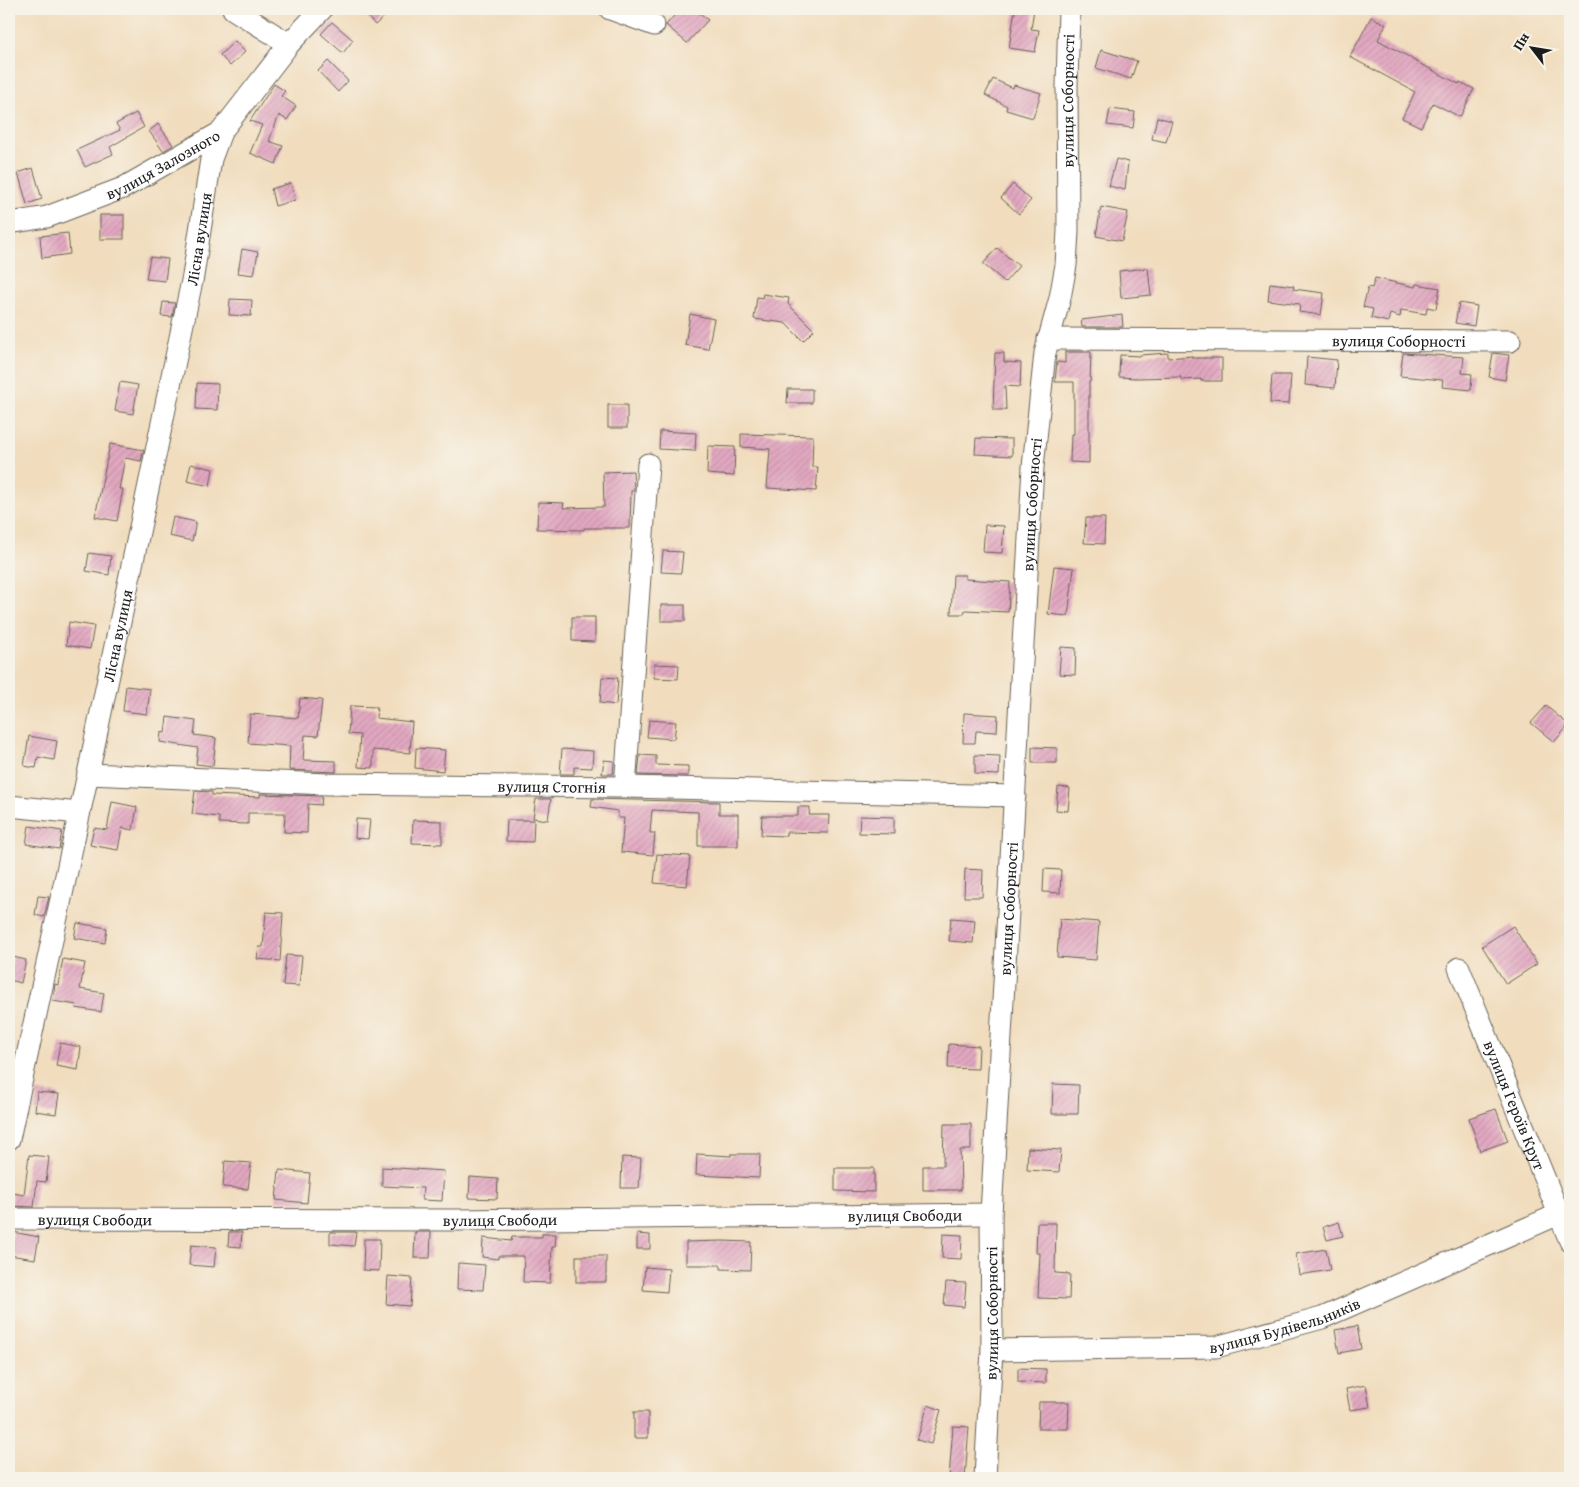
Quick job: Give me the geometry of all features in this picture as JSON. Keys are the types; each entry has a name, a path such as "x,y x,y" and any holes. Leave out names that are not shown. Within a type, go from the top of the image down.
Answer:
{"street":[{"path":"234,9 289,44"},
{"name":"вулиця Залозного","path":"9,223 47,218 123,188 221,132 289,44 322,9"},
{"path":"610,9 654,25"},
{"name":"вулиця Соборності","path":"985,1478 992,1350 992,1214 1033,467 1045,353 1060,298 1066,265 1068,231 1067,86 1069,9"},
{"name":"Лісна вулиця","path":"9,1139 193,276 212,159 221,132"},
{"name":"вулиця Соборності","path":"1048,339 1510,341"},
{"path":"625,787 648,464"},
{"name":"вулиця Стогнія","path":"88,774 328,784 625,787 1015,796"},
{"path":"9,806 79,813"},
{"name":"вулиця Героїв Крут","path":"1459,968 1570,1241"},
{"name":"вулиця Свободи","path":"9,1219 458,1220 992,1214"},
{"name":"вулиця Будівельників","path":"992,1350 1216,1347 1322,1318 1559,1214"}],"building":[{"path":"371,9 393,9 375,25 365,14"},
{"path":"680,9 695,9 708,20 687,43 666,25"},
{"path":"1015,9 1034,9 1031,29 1039,30 1035,52 1009,48"},
{"path":"1371,17 1386,24 1378,40 1459,84 1460,82 1474,89 1460,117 1433,103 1421,127 1402,118 1415,92 1350,57"},
{"path":"332,22 353,40 343,53 321,34"},
{"path":"235,41 245,52 230,66 220,55"},
{"path":"1101,50 1137,61 1131,79 1096,68"},
{"path":"328,61 348,81 338,92 318,71"},
{"path":"993,79 1013,88 1014,85 1041,93 1033,118 1006,110 1007,106 985,95"},
{"path":"274,84 285,91 281,96 296,106 287,120 279,115 269,141 283,146 276,164 250,153 262,125 250,121"},
{"path":"1110,109 1135,112 1133,128 1107,125"},
{"path":"136,113 144,127 110,147 113,154 85,167 77,150 120,130 116,124"},
{"path":"1157,117 1172,121 1166,142 1152,139"},
{"path":"158,124 173,145 163,151 149,131"},
{"path":"1116,159 1128,162 1125,190 1109,186"},
{"path":"33,168 42,199 27,204 18,173"},
{"path":"291,183 295,200 275,206 271,189"},
{"path":"1013,184 1031,200 1019,214 1001,198"},
{"path":"1101,207 1128,212 1122,241 1096,236"},
{"path":"100,215 124,215 124,239 100,239"},
{"path":"68,233 70,254 42,258 40,236"},
{"path":"997,248 1019,266 1005,282 983,264"},
{"path":"242,249 258,252 254,275 238,273"},
{"path":"150,257 168,259 165,281 146,279"},
{"path":"1148,268 1151,295 1121,298 1119,271"},
{"path":"1375,278 1415,287 1416,284 1440,288 1436,309 1427,307 1426,314 1401,310 1400,317 1390,314 1388,322 1371,318 1373,309 1363,307 1368,287 1372,288"},
{"path":"1270,283 1294,286 1293,289 1324,293 1321,315 1299,312 1300,304 1268,300"},
{"path":"763,294 789,298 788,304 814,330 803,341 785,323 754,319 757,297 762,298"},
{"path":"230,299 252,300 251,316 229,315"},
{"path":"163,302 175,303 172,317 161,316"},
{"path":"1459,303 1477,306 1474,326 1455,323"},
{"path":"690,314 714,319 708,349 685,345"},
{"path":"1122,315 1123,327 1082,327 1081,320"},
{"path":"1065,352 1091,352 1089,463 1070,462 1071,434 1074,434 1074,382 1055,382 1057,362 1065,363"},
{"path":"995,353 1004,353 1004,362 1021,363 1020,387 1005,386 1006,410 993,410"},
{"path":"1168,353 1168,358 1192,356 1192,358 1222,358 1222,381 1181,380 1181,377 1119,377 1120,355 1140,356"},
{"path":"1403,353 1464,357 1462,373 1472,374 1471,390 1442,387 1443,380 1400,376"},
{"path":"1493,353 1509,355 1505,380 1489,377"},
{"path":"1307,357 1337,360 1335,388 1305,385"},
{"path":"1272,375 1291,375 1289,404 1270,403"},
{"path":"120,382 138,385 133,414 115,411"},
{"path":"197,383 218,384 217,410 196,409"},
{"path":"788,389 812,389 812,403 787,403"},
{"path":"608,405 627,405 627,428 608,428"},
{"path":"660,431 696,433 695,451 659,449"},
{"path":"741,434 813,436 812,467 818,467 816,491 767,488 770,449 741,447"},
{"path":"976,438 1012,439 1012,456 975,454"},
{"path":"110,444 144,450 141,461 125,458 119,489 123,489 117,521 95,517"},
{"path":"708,446 735,447 734,476 707,474"},
{"path":"191,464 213,469 210,486 187,481"},
{"path":"633,471 634,491 631,491 630,528 584,528 584,530 537,529 538,502 564,503 563,508 604,507 603,472"},
{"path":"173,517 196,522 192,541 169,536"},
{"path":"1086,518 1105,518 1104,544 1084,543"},
{"path":"985,525 1004,526 1002,553 983,552"},
{"path":"663,551 683,552 681,573 661,572"},
{"path":"89,553 111,556 109,575 86,571"},
{"path":"1054,566 1074,568 1068,616 1048,614"},
{"path":"953,575 965,575 965,579 1010,582 1008,612 965,610 964,614 951,614"},
{"path":"661,605 685,605 685,621 661,621"},
{"path":"572,617 595,617 595,642 572,641"},
{"path":"69,622 94,626 90,649 66,645"},
{"path":"1061,647 1076,648 1075,675 1059,674"},
{"path":"654,664 679,665 678,679 654,678"},
{"path":"602,677 618,678 616,705 600,703"},
{"path":"126,686 150,689 147,714 123,711"},
{"path":"300,698 322,700 318,736 305,735 303,760 336,761 336,772 289,770 290,746 248,743 250,714 298,718"},
{"path":"350,706 377,707 376,718 412,722 410,753 373,750 373,768 358,767 360,735 348,734"},
{"path":"1546,706 1569,725 1554,742 1531,723"},
{"path":"964,713 998,715 997,732 976,731 975,743 963,743"},
{"path":"167,717 196,721 194,735 216,738 213,766 196,764 198,748 160,742 161,732 165,733"},
{"path":"649,720 676,722 674,739 647,737"},
{"path":"29,736 57,741 54,760 38,757 36,768 24,766"},
{"path":"1032,747 1057,748 1057,763 1032,763"},
{"path":"416,748 445,750 443,771 415,768"},
{"path":"562,749 593,751 592,768 574,767 574,774 560,774"},
{"path":"640,755 656,756 656,765 688,766 688,776 638,775"},
{"path":"975,755 1000,756 999,775 975,774"},
{"path":"604,760 614,761 613,774 602,774"},
{"path":"1058,787 1070,788 1068,811 1056,810"},
{"path":"195,791 212,792 212,795 260,797 260,794 322,796 321,805 308,804 307,833 284,832 285,813 248,813 248,824 219,823 219,817 192,814"},
{"path":"536,799 551,799 548,820 533,818"},
{"path":"592,799 719,802 719,814 738,814 738,846 698,846 698,812 652,810 650,833 655,833 653,855 621,852 624,818 618,818 618,811 591,807"},
{"path":"112,802 137,807 133,830 122,828 118,850 90,845 94,828 107,830"},
{"path":"798,807 810,807 809,815 829,815 828,833 786,832 786,836 761,835 762,816 798,816"},
{"path":"860,816 894,817 894,834 859,833"},
{"path":"356,819 370,820 368,839 355,838"},
{"path":"413,820 442,821 442,844 412,843"},
{"path":"507,820 534,820 533,842 506,841"},
{"path":"29,826 62,831 59,849 26,844"},
{"path":"657,854 690,856 687,886 654,883"},
{"path":"965,869 983,870 982,897 964,897"},
{"path":"1044,869 1061,870 1060,893 1043,892"},
{"path":"38,896 49,897 44,917 35,915"},
{"path":"266,912 283,913 280,961 257,959 259,947 263,947"},
{"path":"951,918 975,920 973,943 949,941"},
{"path":"1060,919 1099,922 1096,960 1057,957"},
{"path":"77,923 107,928 105,943 74,938"},
{"path":"1513,926 1537,964 1506,984 1482,946"},
{"path":"286,955 302,956 299,986 283,985"},
{"path":"13,957 26,960 21,983 9,980"},
{"path":"63,959 85,963 80,989 104,993 101,1012 76,1008 77,1005 53,1001 55,984 58,985"},
{"path":"60,1043 81,1047 78,1070 56,1066"},
{"path":"949,1044 979,1046 978,1069 948,1068"},
{"path":"1053,1084 1079,1085 1078,1114 1052,1114"},
{"path":"37,1092 59,1094 56,1114 35,1111"},
{"path":"1496,1109 1508,1141 1480,1151 1469,1118"},
{"path":"944,1124 971,1124 971,1150 960,1150 961,1190 923,1190 923,1166 943,1166"},
{"path":"1028,1148 1061,1150 1059,1172 1027,1170"},
{"path":"697,1154 731,1156 731,1154 760,1154 759,1178 696,1175"},
{"path":"29,1155 49,1157 46,1182 37,1181 34,1207 12,1206 13,1193 24,1195"},
{"path":"622,1157 641,1158 639,1188 621,1188"},
{"path":"225,1161 251,1163 248,1189 223,1187"},
{"path":"382,1167 444,1171 442,1201 422,1200 423,1188 382,1186"},
{"path":"835,1168 874,1168 874,1192 835,1191"},
{"path":"279,1170 310,1173 307,1203 276,1200"},
{"path":"470,1177 498,1179 497,1199 469,1198"},
{"path":"1339,1222 1343,1236 1327,1240 1323,1227"},
{"path":"1037,1223 1056,1223 1055,1273 1070,1274 1069,1299 1038,1298 1040,1253 1036,1253"},
{"path":"13,1232 39,1237 35,1259 9,1255"},
{"path":"229,1232 242,1232 241,1247 228,1246"},
{"path":"330,1232 356,1232 354,1246 330,1244"},
{"path":"415,1232 431,1232 430,1258 414,1258"},
{"path":"542,1234 556,1234 555,1247 552,1247 550,1283 523,1282 524,1256 498,1256 498,1259 482,1257 483,1238 511,1241 512,1237 542,1237"},
{"path":"637,1234 650,1235 650,1249 637,1249"},
{"path":"943,1234 962,1235 961,1259 942,1258"},
{"path":"364,1239 380,1239 379,1271 363,1270"},
{"path":"686,1242 751,1242 750,1270 721,1269 721,1265 686,1265"},
{"path":"191,1245 216,1247 214,1267 189,1265"},
{"path":"1326,1249 1330,1270 1299,1275 1296,1254"},
{"path":"576,1256 606,1256 606,1282 576,1282"},
{"path":"458,1263 485,1265 483,1290 457,1289"},
{"path":"645,1267 669,1269 667,1292 643,1290"},
{"path":"388,1276 412,1278 410,1306 386,1304"},
{"path":"946,1282 966,1283 964,1307 944,1305"},
{"path":"1357,1326 1361,1349 1339,1353 1335,1330"},
{"path":"1018,1368 1046,1369 1046,1383 1018,1382"},
{"path":"1366,1385 1370,1407 1350,1410 1346,1389"},
{"path":"1039,1402 1069,1402 1068,1429 1038,1429"},
{"path":"928,1405 941,1410 931,1444 917,1440"},
{"path":"634,1412 648,1412 648,1438 634,1438"},
{"path":"953,1426 969,1427 965,1478 949,1478"}]}
